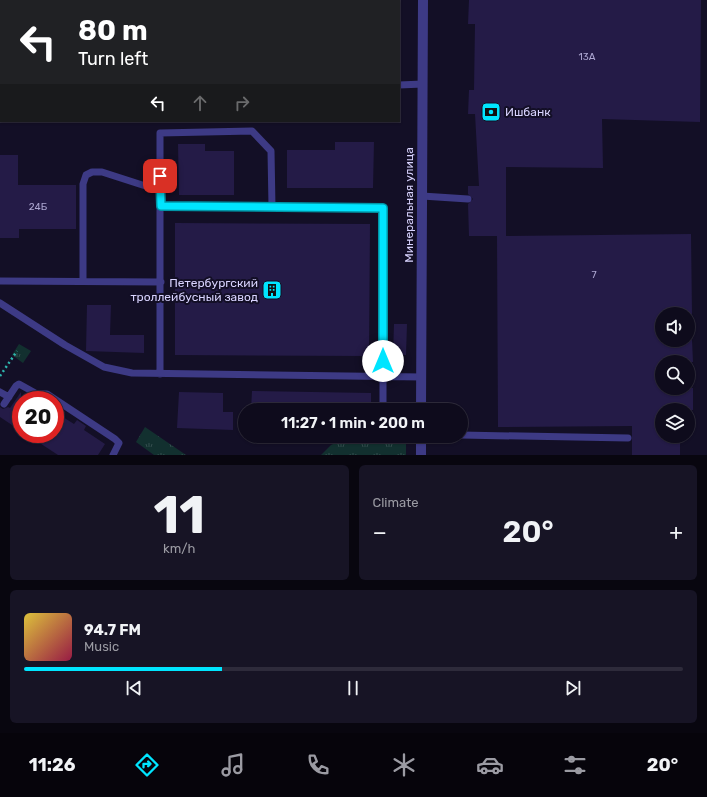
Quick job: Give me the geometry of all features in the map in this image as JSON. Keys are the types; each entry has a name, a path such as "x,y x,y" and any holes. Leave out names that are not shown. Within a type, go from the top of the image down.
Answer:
{"street":[{"name":"Минеральная улица","path":"421,403 423,0"},
{"path":"421,443 421,455"}],"lane":[{"path":"400,85 423,84"},
{"path":"160,374 160,133 252,131 271,151 272,207"},
{"path":"83,282 83,184 86,175 92,172 102,172 161,191"},
{"path":"422,196 468,199"},
{"path":"161,206 383,208 383,403"},
{"path":"0,281 161,282"},
{"path":"0,303 65,345 104,367 132,373 422,377"},
{"path":"4,404 19,384 36,394 48,394 116,439 119,443 113,455"},
{"path":"0,392 9,397"},
{"path":"468,435 628,438"}],"path":[{"path":"0,376 17,351"}],"green space":[{"path":"19,344 31,351 23,363 12,355"},
{"path":"145,427 186,455 154,455 136,442"},
{"path":"335,443 406,443 406,455 321,455 331,445"}],"building":[{"path":"469,0 701,0 700,122 602,119 603,168 506,167 506,236 691,234 692,307 655,307 655,347 692,347 693,355 655,355 655,395 693,395 693,403 655,403 655,443 680,443 680,455 632,455 632,426 498,427 497,236 469,236 468,204 473,199 468,194 468,186 479,186 475,114 468,114 469,90 474,90 475,24 468,24"},
{"path":"335,142 374,142 373,188 287,188 287,150 335,150"},
{"path":"178,144 205,144 205,151 234,151 234,195 179,195"},
{"path":"0,155 18,155 18,185 76,185 76,229 19,229 19,238 0,238"},
{"name":"Петербургский троллейбусный завод","path":"175,223 370,224 369,356 175,355"},
{"path":"87,305 111,305 110,335 144,335 144,353 86,351"},
{"path":"394,324 407,324 406,355 393,355"},
{"path":"252,391 371,393 371,403 251,403"},
{"path":"179,392 223,393 223,412 233,412 233,430 177,428"},
{"path":"12,405 12,425 0,417 0,407 3,409 8,407 10,408"},
{"path":"64,418 74,424 77,420 86,426 84,430 105,444 98,455 58,455 40,443 64,443"}],"place":[{"name":"Ишбанк","path":"491,112"},
{"name":"Петербургский троллейбусный завод","path":"272,290"}],"route":[{"path":"160,176 161,206 383,208 383,361"}]}
